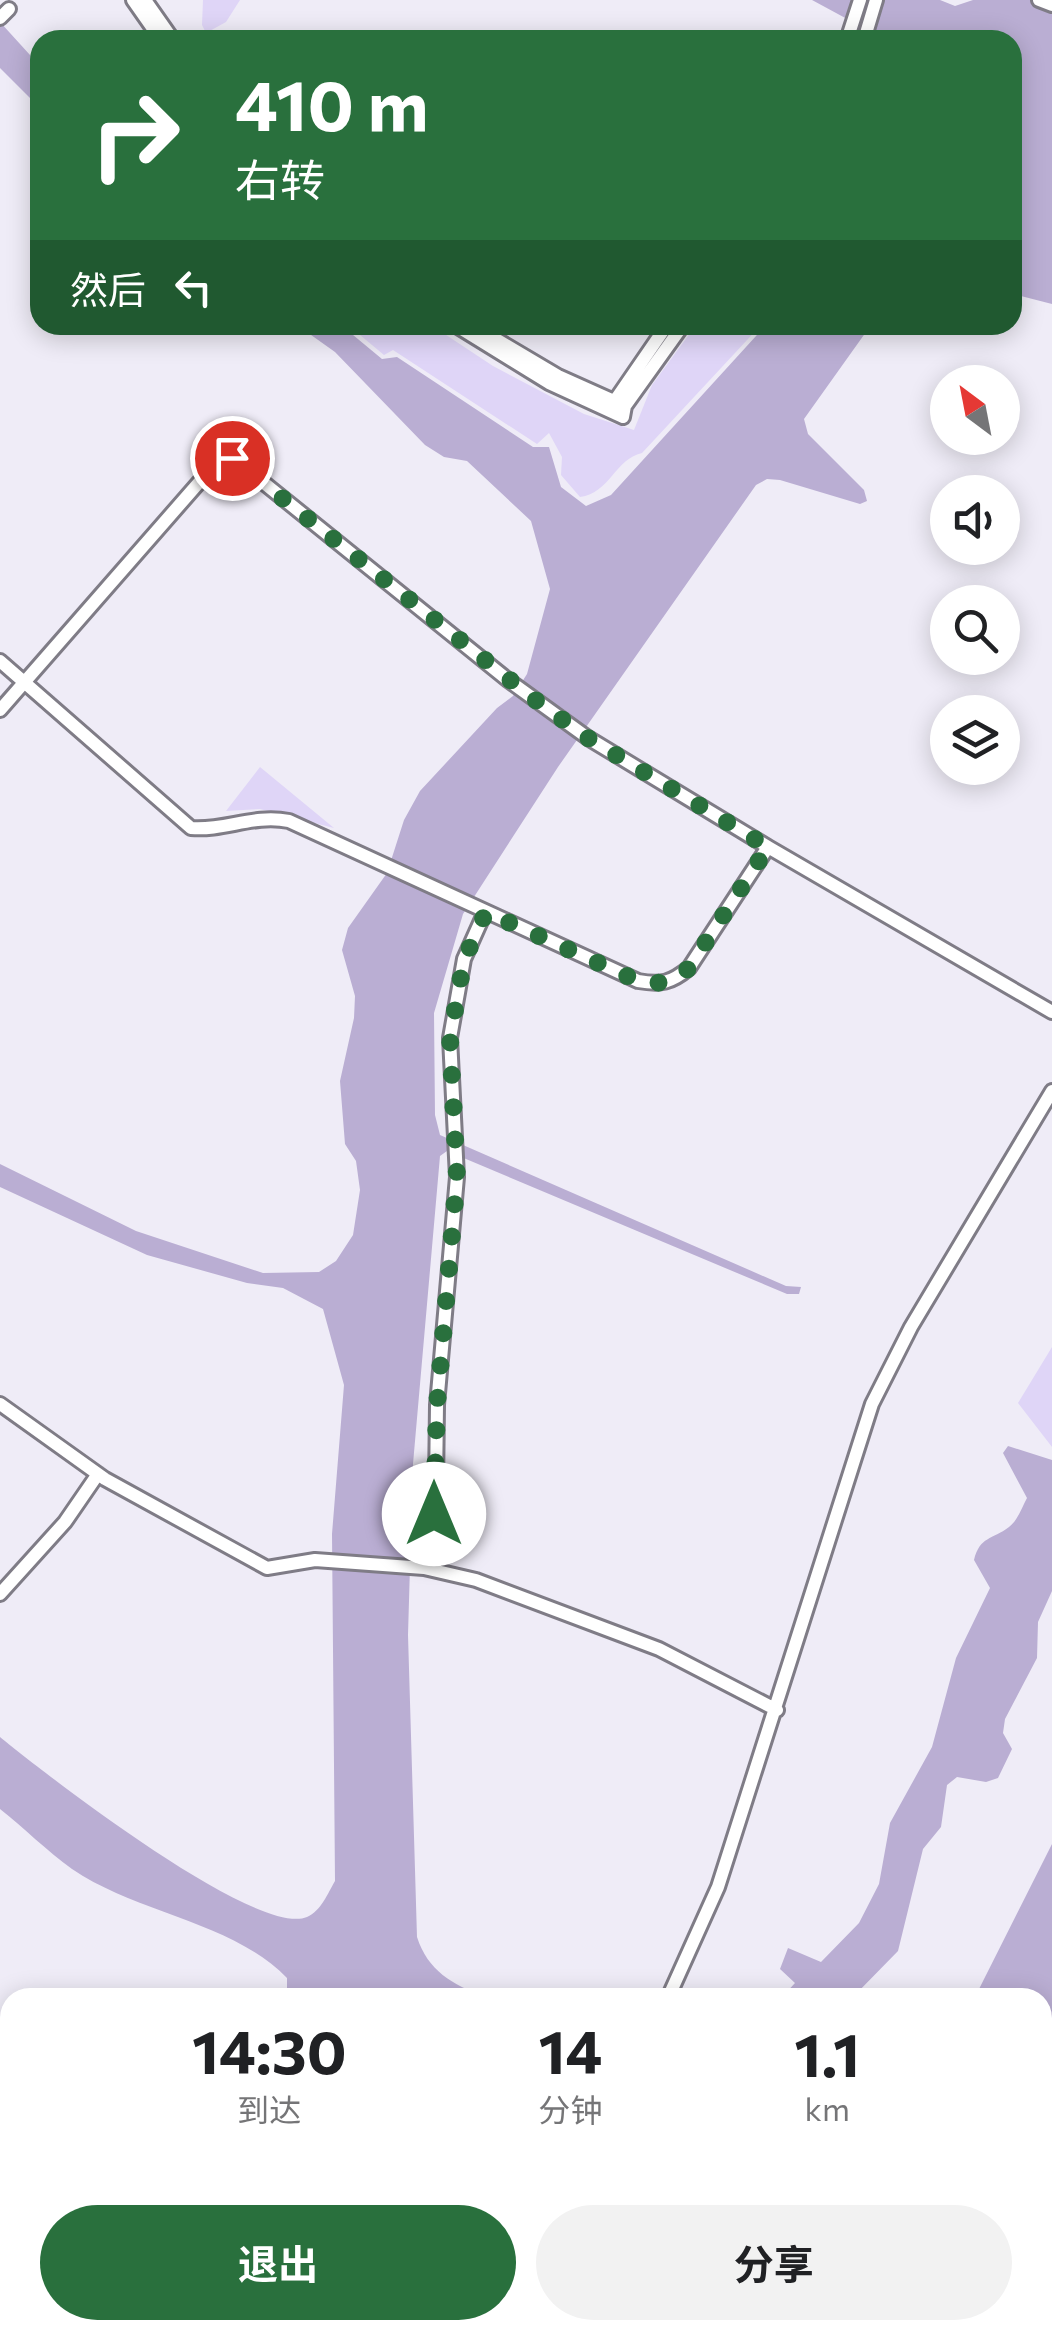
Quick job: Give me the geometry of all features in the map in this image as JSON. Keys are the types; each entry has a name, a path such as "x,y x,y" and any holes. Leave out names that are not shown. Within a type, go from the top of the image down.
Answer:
{"street":[{"path":"134,0 154,30"},
{"path":"145,0 166,30"},
{"path":"850,30 860,0"},
{"path":"867,30 876,0"},
{"path":"1039,0 1052,5"},
{"path":"472,335 549,383 618,409"},
{"path":"489,335 618,409"},
{"path":"618,409 661,335"},
{"path":"618,409 675,335"},
{"path":"0,710 216,464 232,458 508,680 588,738 1052,1012"},
{"path":"0,662 190,828 205,829 263,816 289,821 638,981 658,985 673,981 689,968 768,847"},
{"path":"429,1569 437,1405 457,1177 450,1038 464,960 484,911"},
{"path":"673,1988 718,1887 778,1710 872,1404 910,1327 1052,1090"},
{"path":"0,1404 98,1474 267,1568 315,1560 429,1569 476,1580 659,1648 778,1710"},
{"path":"0,1594 65,1522 98,1474"}],"shaded area":[{"path":"203,0 240,0 226,22 211,30 204,30"},
{"path":"812,0 940,0 955,6 973,0 1052,0 1052,304 1022,296 1022,30 868,30"},
{"path":"0,22 30,55 30,98 0,68"},
{"path":"311,335 353,335 382,359 397,357 533,447 549,447 561,487 586,506 611,495 757,335 864,335 804,419 808,434 864,490 867,501 860,504 780,480 767,479 756,485 558,767 463,914 434,1013 435,1115 440,1135 786,1286 801,1287 799,1294 787,1294 447,1151 440,1156 413,1464 408,1635 417,1937 435,1967 464,1988 287,1988 287,1978 239,1943 126,1897 72,1869 0,1809 0,1737 151,1848 244,1903 281,1917 307,1917 320,1906 335,1881 332,1534 344,1385 323,1309 283,1288 247,1283 147,1255 0,1187 0,1164 136,1231 263,1273 319,1272 336,1261 353,1235 360,1190 356,1161 345,1144 340,1081 354,1018 355,996 342,950 348,928 387,873 404,820 420,791 497,708 513,696 527,674 550,589 531,521 467,461 444,457 425,445 335,352"},
{"path":"360,335 446,335 493,366 584,414 634,430 652,385 689,335 752,335 642,453 625,462 599,489 580,497 561,475 562,457 549,433 537,444 393,350 384,355"},
{"path":"260,767 334,828 260,809 226,811"},
{"path":"1052,1347 1052,1447 1018,1403"},
{"path":"1008,1446 1052,1460 1052,1591 1038,1622 1037,1658 1005,1719 1003,1733 1012,1749 998,1778 986,1782 957,1777 947,1785 941,1827 923,1849 898,1951 862,1988 790,1988 795,1983 780,1969 788,1948 821,1962 859,1923 879,1884 890,1823 932,1747 956,1658 990,1588 974,1560 977,1552 983,1542 1012,1524 1027,1498 1003,1453"},
{"path":"1052,1844 1052,1988 980,1988"}],"route":[{"path":"232,458 534,699 588,738 768,847 689,968 673,981 658,985 638,981 486,912 464,960 450,1038 457,1177 437,1405 434,1514"}]}
